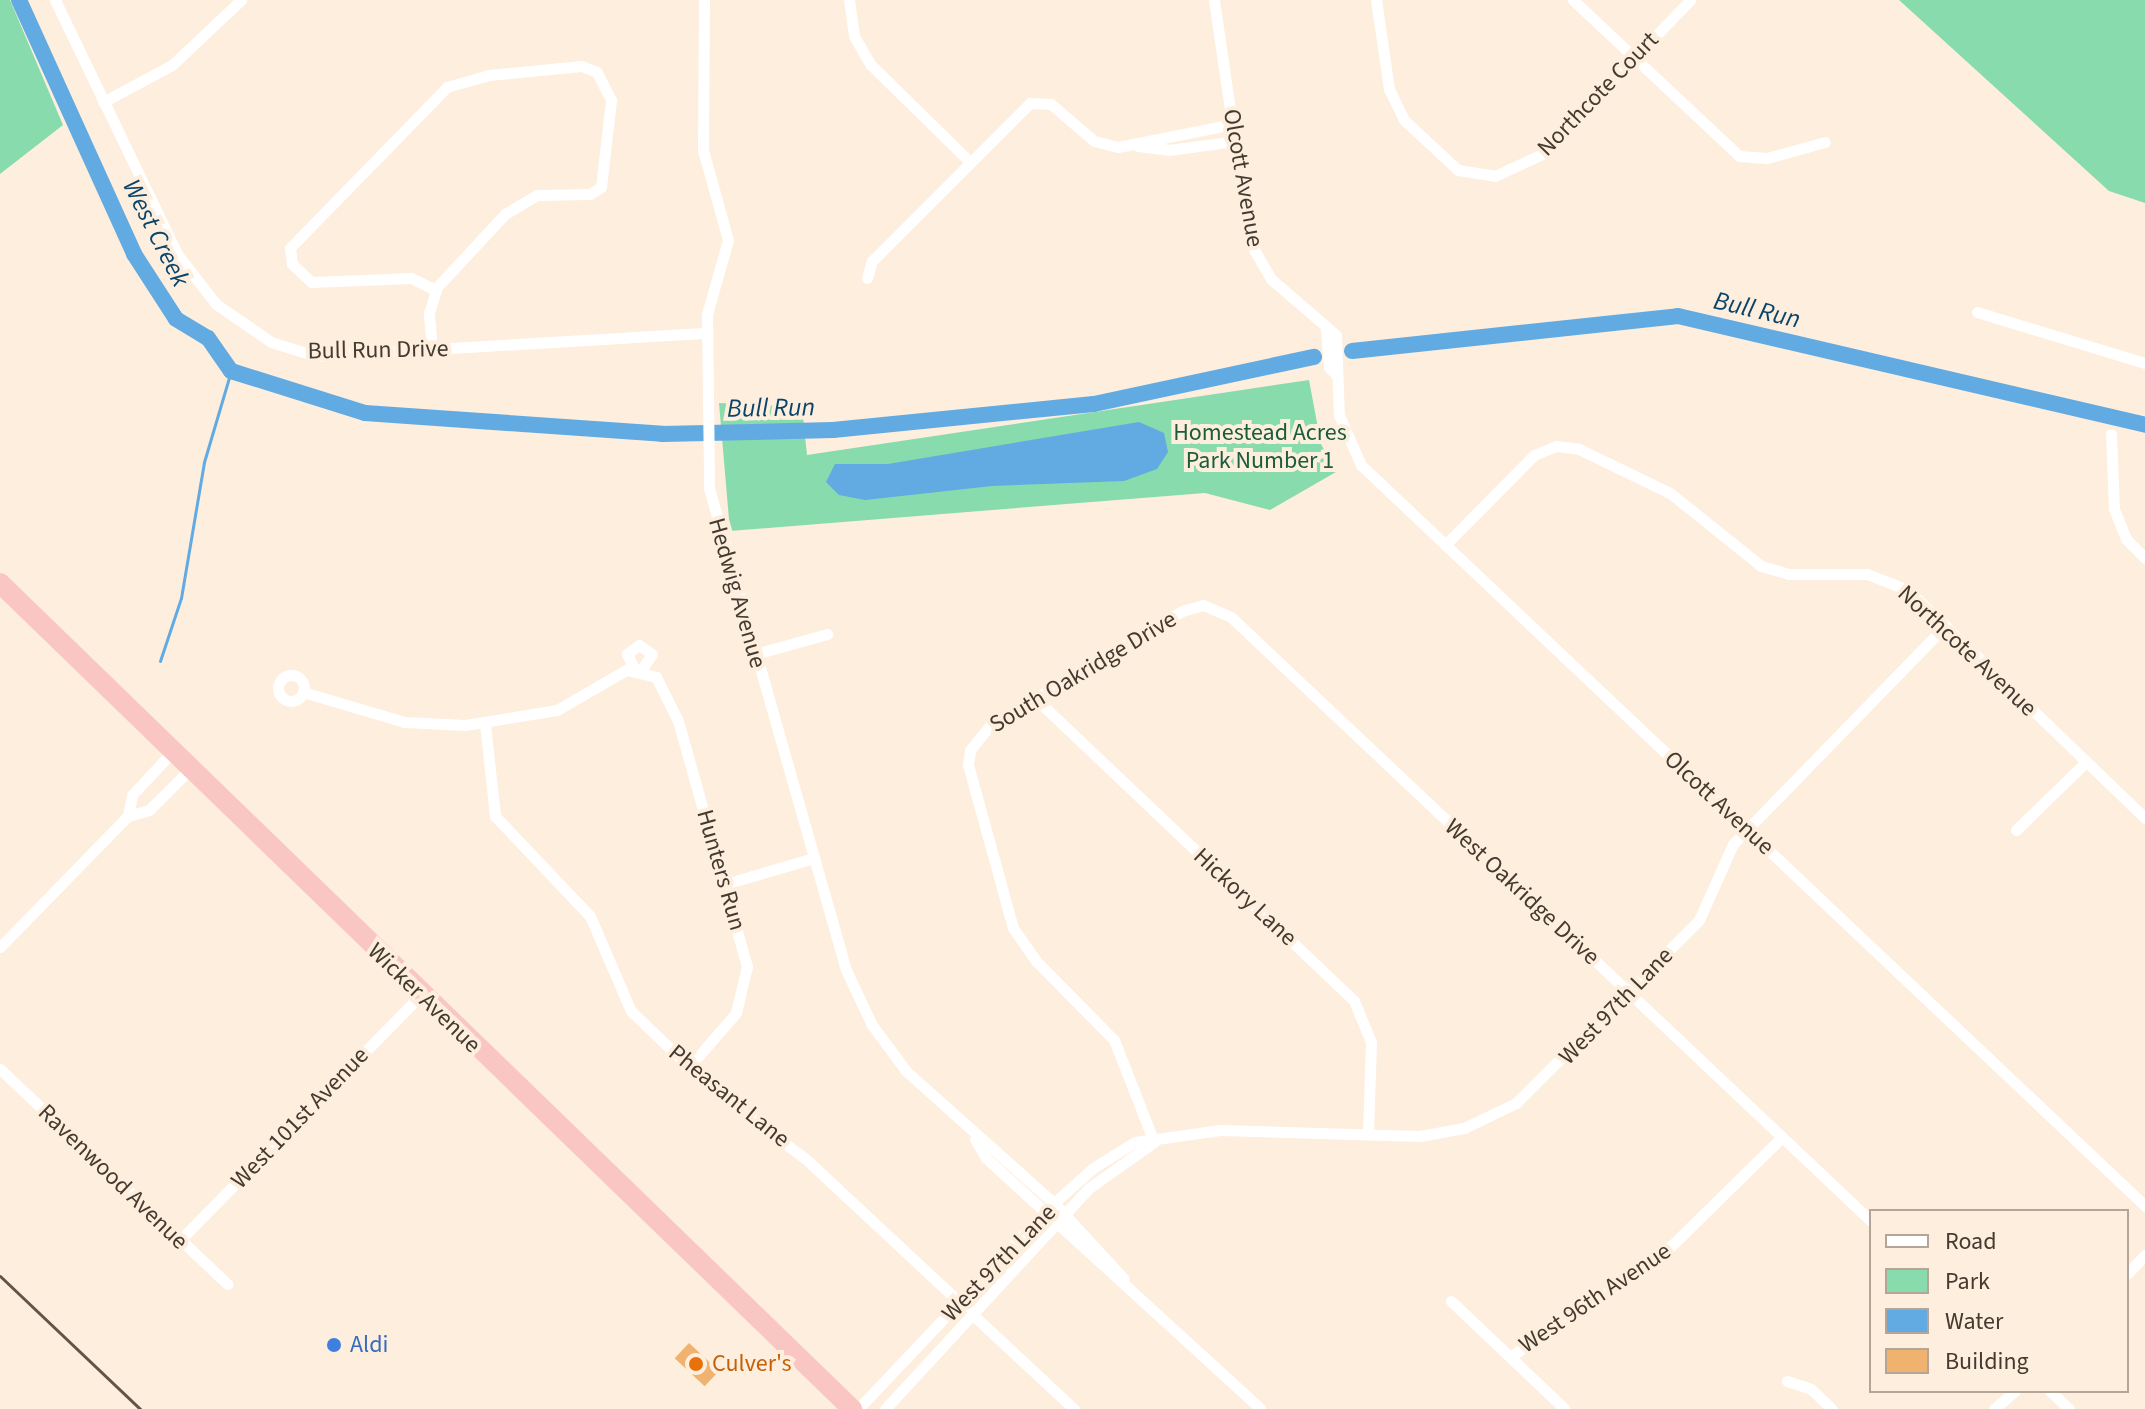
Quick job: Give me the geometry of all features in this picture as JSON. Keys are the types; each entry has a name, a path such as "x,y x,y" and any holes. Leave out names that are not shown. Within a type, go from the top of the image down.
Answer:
{"highway":[{"name":"Wicker Avenue","path":"0,583 421,995 852,1409"}],"street":[{"name":"Bull Run Drive","path":"55,0 177,254 236,321 305,355 707,333"},
{"path":"103,102 172,65 241,0"},
{"name":"Hedwig Avenue","path":"704,0 703,150 728,240 708,305 706,423 713,508 846,970 872,1025 906,1071 973,1137 1060,1210 1124,1279"},
{"path":"849,0 854,36 871,65 969,161"},
{"name":"Olcott Avenue","path":"1214,0 1253,251 1271,279 1326,328 1339,344 1337,376 1341,425 1355,456 1445,545 2145,1206"},
{"name":"Northcote Court","path":"1376,0 1395,106 1438,155 1468,173 1504,175 1529,165 1690,0"},
{"path":"1573,0 1739,156 1767,158 1825,142"},
{"path":"432,350 429,313 436,290 519,203 601,187 611,100 606,80 581,66 479,76 447,87 293,243 290,259 297,271 316,283 411,278 436,290"},
{"path":"867,278 872,261 1018,111 1037,101 1058,108 1100,144 1169,150 1236,141"},
{"path":"1137,146 1168,133 1233,124"},
{"path":"1977,312 2145,363"},
{"path":"2111,434 2114,509 2126,539 2145,558"},
{"name":"Northcote Avenue","path":"1445,545 1534,455 1572,447 1670,493 1752,562 1789,574 1883,578 1908,590 2145,818"},
{"name":"South Oakridge Drive","path":"1154,1142 1114,1040 1036,961 1013,928 968,780 970,750 991,724 1182,611 1203,605"},
{"name":"West Oakridge Drive","path":"1203,605 1231,617 1869,1219"},
{"name":"West 97th Lane","path":"885,1409 1058,1226 1060,1210 1117,1151 1208,1130 1434,1135 1503,1110 1536,1087 1710,906 1724,858 1747,830 1946,625"},
{"path":"755,654 827,634"},
{"name":"Hunters Run","path":"485,724 557,710 638,669 656,677 675,711 746,956 746,986 732,1020 689,1067"},
{"path":"303,692 404,722 485,724"},
{"name":"Hickory Lane","path":"1035,698 1354,1001 1371,1042 1368,1134"},
{"name":"Pheasant Lane","path":"485,724 490,799 499,823 590,916 626,1004 689,1067 797,1152 1074,1409"},
{"path":"128,816 132,795 173,751"},
{"path":"2016,830 2086,762"},
{"path":"0,947 128,816 149,810 191,768"},
{"path":"725,884 814,858"},
{"name":"West 101st Avenue","path":"180,1240 421,995"},
{"name":"Ravenwood Avenue","path":"0,1069 227,1284"},
{"name":"Hedwig Avenue","path":"973,1137 986,1158 1058,1226 1124,1279"},
{"name":"West 96th Avenue","path":"1510,1357 1661,1256 1782,1137"},
{"name":"West 97th Lane","path":"858,1409 1044,1212 1060,1210"},
{"path":"2129,1272 2145,1255"},
{"path":"1124,1279 1261,1409"},
{"path":"1451,1301 1565,1409"},
{"path":"1787,1381 1811,1389 1832,1409"},
{"path":"1994,1409 2013,1393"},
{"path":"2052,1393 2069,1409"}],"green space":[{"path":"0,0 10,0 63,125 0,174"},
{"path":"1899,0 2145,0 2145,203 2109,191"},
{"name":"Homestead Acres Park Number 1","path":"1309,380 1321,444 1336,472 1270,510 1205,493 730,531 719,403 802,407 807,455"}],"water":[{"path":"1139,422 1164,433 1168,452 1157,469 1124,481 992,486 865,500 839,495 826,482 835,464 888,464"}],"building":[{"name":"Culver's","path":"689,1343 719,1371 705,1386 675,1358"}],"waterway":[{"name":"Bull Run","path":"19,0 134,254 176,319 208,338 231,371 365,413 662,434 833,430 1094,404 1314,357"},
{"name":"Bull Run","path":"1352,351 1678,316 2145,425"},
{"name":"West Creek","path":"160,661 181,598 204,462 231,371"}],"railway":[{"path":"0,1276 140,1409"}],"place":[{"name":"Aldi","path":"334,1345"},
{"name":"Culver's","path":"696,1364"}]}
